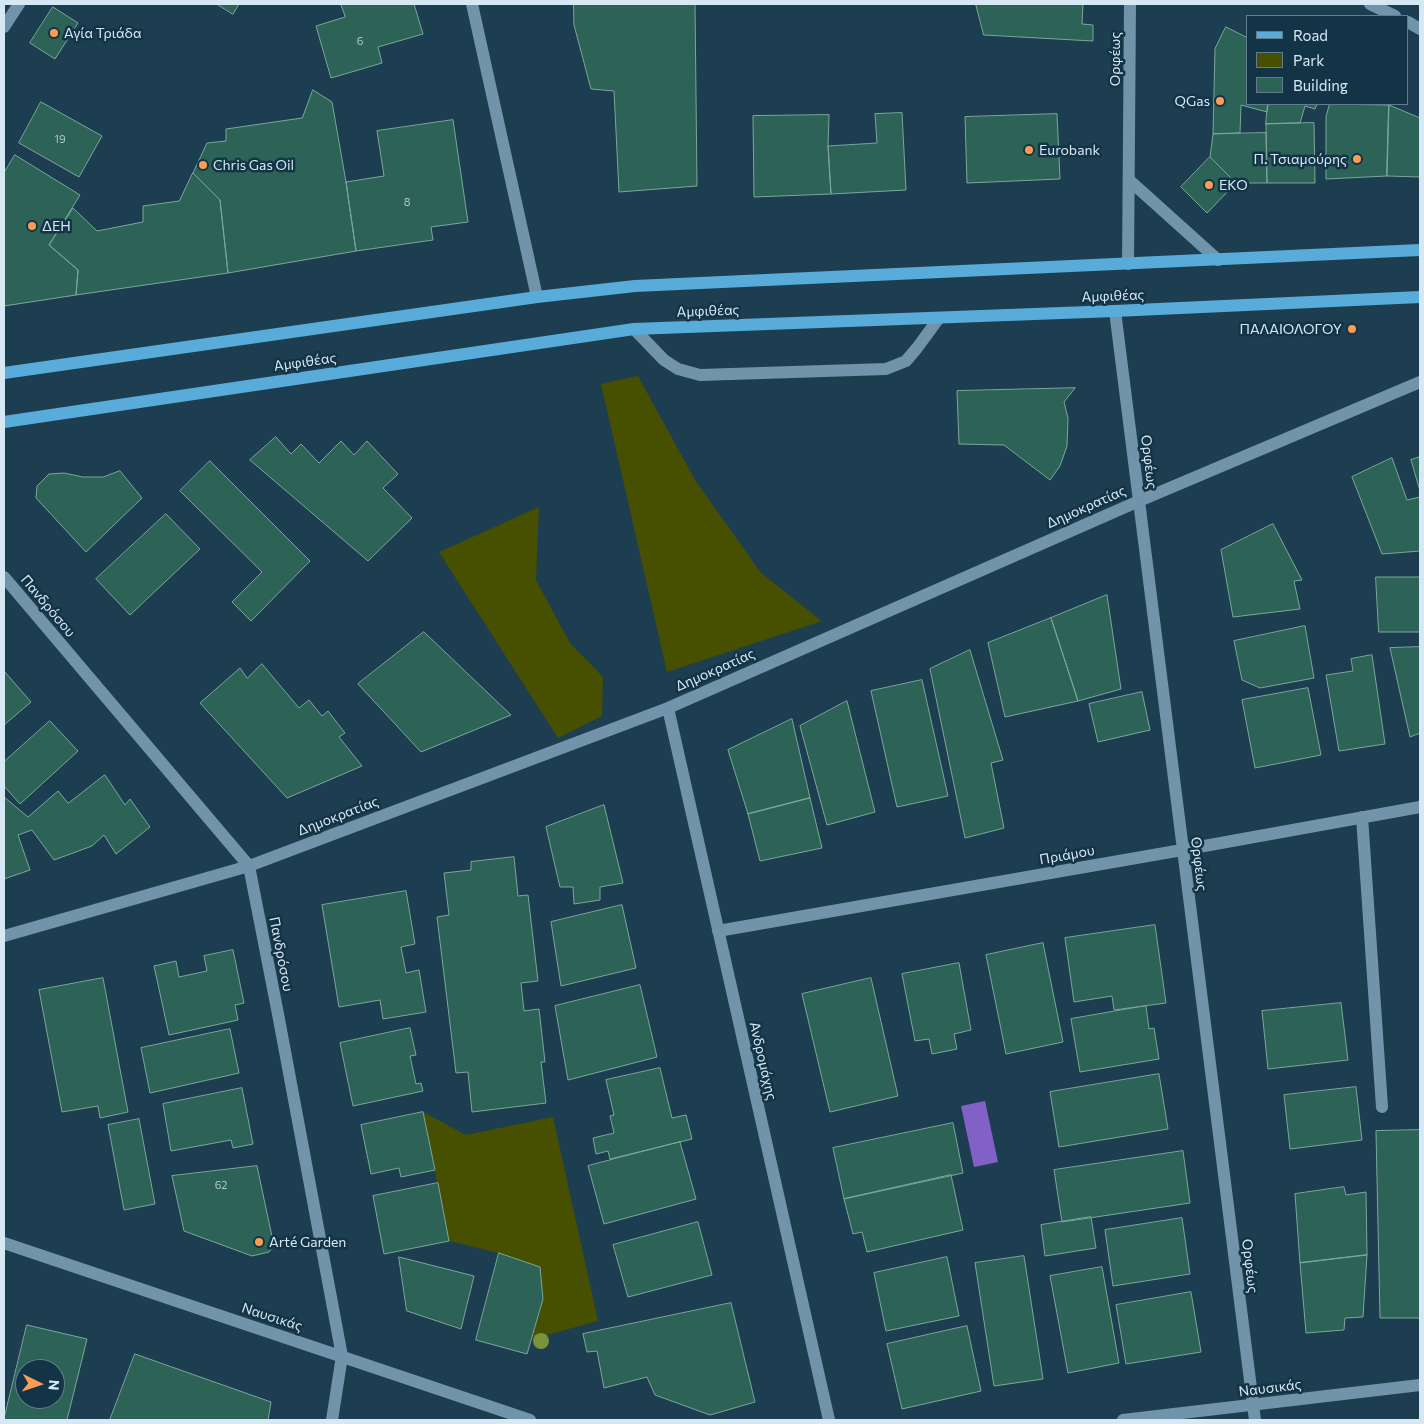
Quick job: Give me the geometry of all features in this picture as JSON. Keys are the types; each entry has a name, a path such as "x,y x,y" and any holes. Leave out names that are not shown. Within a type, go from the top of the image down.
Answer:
{"main road":[{"name":"Αμφιθέας","path":"4,373 634,286 1420,250"},
{"name":"Αμφιθέας","path":"4,422 634,328 939,318 1420,297"}],"street":[{"path":"4,27 19,4"},
{"path":"472,4 537,298"},
{"name":"Ορφέως","path":"1128,264 1130,4"},
{"path":"1370,4 1393,15"},
{"path":"1409,23 1420,29"},
{"path":"1129,180 1218,260"},
{"name":"Ορφέως","path":"1115,311 1255,1420"},
{"path":"634,328 664,360 678,369 700,375 886,369 906,361 939,318"},
{"name":"Δημοκρατίας","path":"4,936 248,866 668,708 1138,501 1420,382"},
{"name":"Πανδρόσου","path":"4,577 248,866 342,1356 332,1420"},
{"name":"Ανδρομάχης","path":"668,708 829,1420"},
{"name":"Πριάμου","path":"718,931 1420,807"},
{"path":"1362,817 1382,1107"},
{"name":"Ναυσικάς","path":"4,1243 530,1420"},
{"name":"Ναυσικάς","path":"1123,1420 1420,1385"}],"green space":[{"path":"638,376 695,480 761,573 822,621 667,672 601,384"},
{"path":"539,507 536,580 570,643 603,677 602,716 558,738 439,552"},
{"path":"423,1112 466,1135 553,1117 598,1321 532,1339 543,1299 540,1267 499,1253 449,1241"}],"shaded area":[{"path":"985,1101 998,1162 974,1167 961,1106"}],"building":[{"path":"217,4 239,4 233,14"},
{"path":"341,4 414,4 423,34 378,47 382,63 331,78 316,26 345,17"},
{"path":"574,4 695,4 697,186 619,192 614,91 591,89 574,25"},
{"path":"976,4 1083,4 1082,24 1093,25 1093,41 984,35"},
{"name":"Αγία Τριάδα","path":"53,7 78,23 55,59 30,43"},
{"path":"1226,27 1246,37 1246,105 1268,105 1267,112 1241,105 1240,133 1213,134 1215,49"},
{"path":"313,90 332,102 356,251 228,273 220,200 193,173 207,143 226,141 226,129 302,118"},
{"path":"41,102 102,136 79,177 19,143"},
{"path":"1268,105 1317,105 1315,109 1305,106 1300,123 1266,124"},
{"path":"1330,105 1389,105 1387,176 1326,179 1326,117"},
{"path":"1389,105 1420,118 1420,177 1387,176"},
{"path":"902,113 906,190 831,194 828,146 877,143 875,114"},
{"path":"1057,114 1060,179 967,183 965,117"},
{"path":"829,115 828,146 831,194 754,197 753,116"},
{"path":"453,120 468,222 431,227 433,240 356,251 346,182 384,176 377,131"},
{"path":"1314,123 1315,183 1267,183 1266,124"},
{"path":"1266,133 1267,183 1236,183 1210,157 1213,134"},
{"name":"ΔΕΗ","path":"15,155 80,195 49,245 78,270 76,295 4,306 4,173"},
{"name":"EKO","path":"1210,157 1236,183 1207,213 1181,187"},
{"path":"193,173 220,200 228,273 76,295 78,270 49,245 73,208 97,231 143,222 143,206 179,201"},
{"path":"1075,388 1064,402 1068,418 1067,446 1060,466 1050,480 1004,445 959,444 957,391"},
{"path":"276,437 291,454 301,444 319,463 341,441 354,455 367,441 398,474 383,488 412,518 368,561 250,460"},
{"path":"1420,457 1420,491 1411,460"},
{"path":"1392,458 1407,500 1420,497 1420,551 1382,554 1352,477"},
{"path":"210,461 310,561 251,621 232,602 262,572 180,491"},
{"path":"120,471 142,498 86,552 36,498 37,486 49,474 64,473 83,477 103,477"},
{"path":"166,514 200,549 130,615 96,579"},
{"path":"1273,524 1302,580 1294,581 1300,609 1233,617 1221,550"},
{"path":"1376,577 1420,577 1420,632 1379,632"},
{"path":"1107,595 1121,689 1078,701 1051,618"},
{"path":"1051,618 1078,701 1005,717 988,643"},
{"path":"1305,626 1314,678 1260,688 1242,680 1234,641"},
{"path":"424,632 511,715 421,752 358,684"},
{"path":"1420,647 1420,733 1410,737 1390,648"},
{"path":"970,650 1003,760 991,763 1004,828 965,838 930,669"},
{"path":"1372,655 1385,744 1339,751 1326,675 1353,671 1351,659"},
{"path":"262,664 299,708 309,700 322,716 328,711 345,733 339,737 362,766 287,798 200,703 240,668 247,678"},
{"path":"4,671 31,702 4,725"},
{"path":"922,680 948,796 897,807 871,691"},
{"path":"1308,688 1321,755 1255,768 1242,700"},
{"path":"1142,692 1150,730 1098,742 1089,704"},
{"path":"847,701 875,812 827,825 800,726"},
{"path":"792,719 810,798 748,814 728,750"},
{"path":"50,721 78,751 20,804 4,786 4,762"},
{"path":"105,775 125,805 130,799 150,827 116,854 104,835 92,846 54,860 32,830 18,835 30,870 4,879 4,797 28,817 58,791 68,803"},
{"path":"810,798 822,848 760,861 748,814"},
{"path":"604,805 623,883 600,887 600,900 574,904 573,887 560,887 546,827"},
{"path":"514,857 518,896 528,895 538,981 521,983 524,1011 539,1009 545,1062 541,1062 546,1103 472,1112 468,1072 456,1073 437,917 449,915 444,873 471,870 471,862"},
{"path":"406,891 415,944 401,947 406,973 419,970 426,1012 383,1019 380,1000 339,1007 322,905"},
{"path":"622,905 636,968 561,986 551,922"},
{"path":"1155,925 1166,1003 1114,1010 1112,996 1074,1002 1065,938"},
{"path":"1043,943 1063,1042 1006,1054 986,955"},
{"path":"233,950 244,1003 235,1005 238,1020 169,1035 154,966 176,961 179,977 207,971 204,956"},
{"path":"959,963 971,1030 954,1034 957,1049 932,1054 929,1039 915,1041 902,974"},
{"path":"103,978 128,1112 100,1118 98,1106 62,1112 39,990"},
{"path":"871,978 898,1096 830,1112 802,994"},
{"path":"640,985 657,1057 568,1080 555,1006"},
{"path":"1341,1003 1348,1060 1268,1069 1262,1011"},
{"path":"1146,1006 1149,1029 1154,1028 1159,1059 1080,1072 1071,1019"},
{"path":"410,1028 416,1055 410,1056 416,1084 421,1083 423,1091 353,1106 340,1043"},
{"path":"230,1029 239,1073 150,1093 141,1048"},
{"path":"660,1068 672,1118 686,1115 692,1139 610,1159 608,1151 596,1154 593,1138 614,1133 610,1116 614,1115 606,1080"},
{"path":"1159,1074 1168,1129 1059,1147 1050,1092"},
{"path":"1356,1087 1362,1140 1290,1149 1284,1095"},
{"path":"242,1088 253,1144 233,1148 231,1140 171,1151 163,1104"},
{"path":"423,1112 435,1170 401,1177 399,1168 371,1174 361,1125"},
{"path":"139,1119 155,1204 124,1210 108,1125"},
{"path":"953,1123 963,1173 844,1199 833,1148"},
{"path":"1420,1130 1420,1318 1380,1318 1376,1131"},
{"path":"680,1142 696,1199 604,1224 588,1166"},
{"path":"1183,1151 1190,1203 1062,1222 1054,1170"},
{"path":"257,1166 274,1246 269,1252 252,1256 184,1231 172,1176"},
{"path":"951,1175 963,1230 867,1252 862,1232 853,1234 844,1199"},
{"path":"438,1183 449,1241 384,1254 373,1196"},
{"path":"1344,1187 1346,1195 1366,1192 1367,1255 1300,1263 1295,1194"},
{"path":"1091,1217 1096,1248 1045,1256 1041,1225"},
{"path":"1182,1218 1190,1274 1113,1286 1105,1230"},
{"path":"698,1222 712,1275 628,1297 613,1245"},
{"path":"499,1253 540,1267 543,1299 527,1354 476,1340"},
{"path":"1367,1255 1363,1317 1345,1318 1344,1330 1306,1333 1300,1263"},
{"path":"1024,1256 1043,1379 994,1386 975,1263"},
{"path":"399,1257 474,1276 461,1329 407,1311"},
{"path":"947,1257 959,1316 886,1331 874,1273"},
{"path":"1102,1267 1119,1363 1068,1373 1050,1276"},
{"path":"1191,1292 1201,1352 1126,1364 1116,1305"},
{"path":"731,1303 755,1402 710,1415 655,1395 647,1377 604,1388 597,1351 587,1352 583,1334"},
{"path":"27,1325 87,1339 67,1420 4,1420 15,1375 15,1409 65,1409 65,1359 19,1359"},
{"path":"967,1326 981,1391 902,1409 887,1344"},
{"path":"135,1354 271,1402 268,1420 110,1420"}],"place":[{"name":"Αγία Τριάδα","path":"54,33"},
{"name":"QGas","path":"1220,101"},
{"name":"Eurobank","path":"1029,150"},
{"name":"Π. Τσιαμούρης","path":"1357,159"},
{"name":"Chris Gas Oil","path":"203,165"},
{"name":"EKO","path":"1209,185"},
{"name":"ΔΕΗ","path":"32,226"},
{"name":"ΠΑΛΑΙΟΛΟΓΟΥ","path":"1352,329"},
{"name":"Arté Garden","path":"259,1242"}]}
